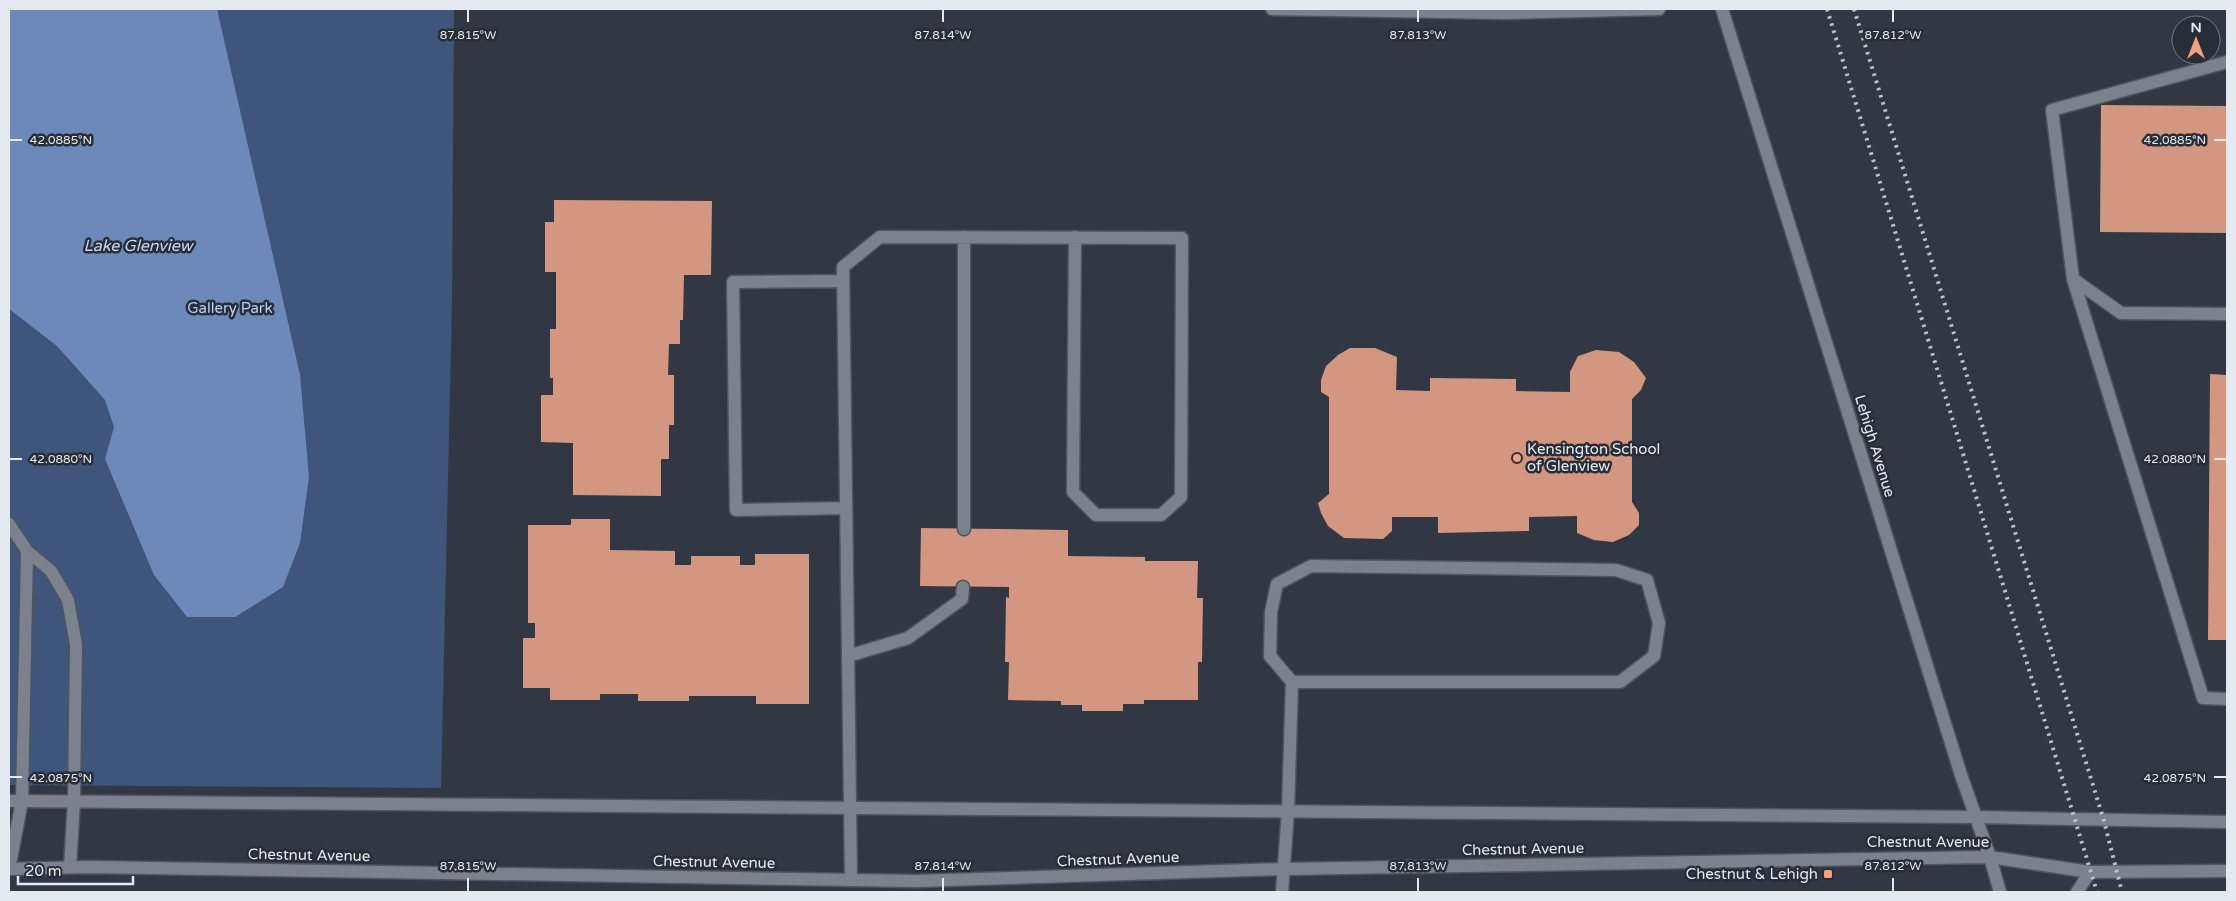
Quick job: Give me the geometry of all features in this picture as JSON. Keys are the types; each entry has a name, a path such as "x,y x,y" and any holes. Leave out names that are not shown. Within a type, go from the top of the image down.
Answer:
{"street":[{"path":"1272,9 1505,13 1659,9"},
{"name":"Lehigh Avenue","path":"1722,9 2000,892"},
{"path":"2227,62 2052,110 2073,279 2203,698 2227,699"},
{"path":"851,880 843,267 880,237 1075,237 1182,238 1181,497 1161,515 1096,515 1073,492 1075,237"},
{"path":"964,237 964,529"},
{"path":"2073,279 2121,313 2227,314"},
{"path":"843,281 733,282 736,510 846,508"},
{"path":"9,524 27,551 51,572 68,600 76,645 74,801 70,867"},
{"path":"9,869 22,801 27,551"},
{"path":"1282,892 1288,811 1292,682 1270,656 1271,612 1277,584 1311,566 1616,570 1647,580 1660,622 1654,656 1620,682 1292,682"},
{"path":"848,656 908,638 962,599 963,587"},
{"name":"Chestnut Avenue","path":"9,801 1975,817 2227,822"},
{"name":"Chestnut Avenue","path":"9,869 70,867 916,882 1283,869 1990,857 2090,872 2227,871"},
{"path":"2077,892 2090,872"}],"green space":[{"name":"Gallery Park","path":"9,9 454,9 452,301 441,788 9,785"}],"water":[{"name":"Lake Glenview","path":"9,9 217,9 300,375 309,477 300,543 283,587 235,617 187,617 154,575 105,459 114,427 105,400 57,346 9,309"}],"building":[{"path":"2101,105 2227,106 2227,233 2100,232"},
{"path":"554,200 712,201 711,275 684,275 683,320 680,320 680,344 669,344 668,375 674,375 674,425 669,425 669,459 661,459 661,496 573,495 573,443 541,442 541,395 553,395 553,378 550,378 550,329 556,329 556,272 545,272 545,222 554,222"},
{"path":"1350,348 1375,348 1397,357 1396,390 1430,391 1430,378 1516,379 1516,391 1570,392 1570,372 1578,356 1596,350 1619,352 1634,362 1646,378 1641,390 1632,399 1632,502 1639,513 1639,525 1629,535 1613,542 1594,540 1577,533 1577,516 1529,517 1529,531 1438,533 1438,517 1392,517 1392,531 1383,539 1344,538 1328,526 1318,503 1329,494 1329,397 1321,392 1321,380 1326,366 1338,355"},
{"path":"2210,374 2227,375 2227,640 2208,640"},
{"path":"571,519 610,519 610,550 675,551 675,565 691,565 691,556 740,556 740,565 755,565 755,554 809,554 809,704 756,704 756,696 689,696 689,701 638,701 638,694 600,694 600,700 550,700 550,688 523,688 523,638 535,638 535,623 528,623 528,525 571,525"},
{"path":"921,528 1068,530 1068,556 1145,557 1145,561 1198,561 1197,598 1203,598 1202,662 1198,662 1198,700 1144,700 1144,704 1123,704 1123,711 1082,711 1082,705 1061,705 1061,701 1008,700 1009,662 1005,662 1006,597 1009,598 1009,587 920,586"}],"railway":[{"path":"1827,9 2097,892"},
{"path":"1854,9 2104,821 2122,892"}],"place":[{"name":"Kensington School of Glenview","path":"1517,458"},
{"name":"Chestnut & Lehigh","path":"1828,874"}]}
